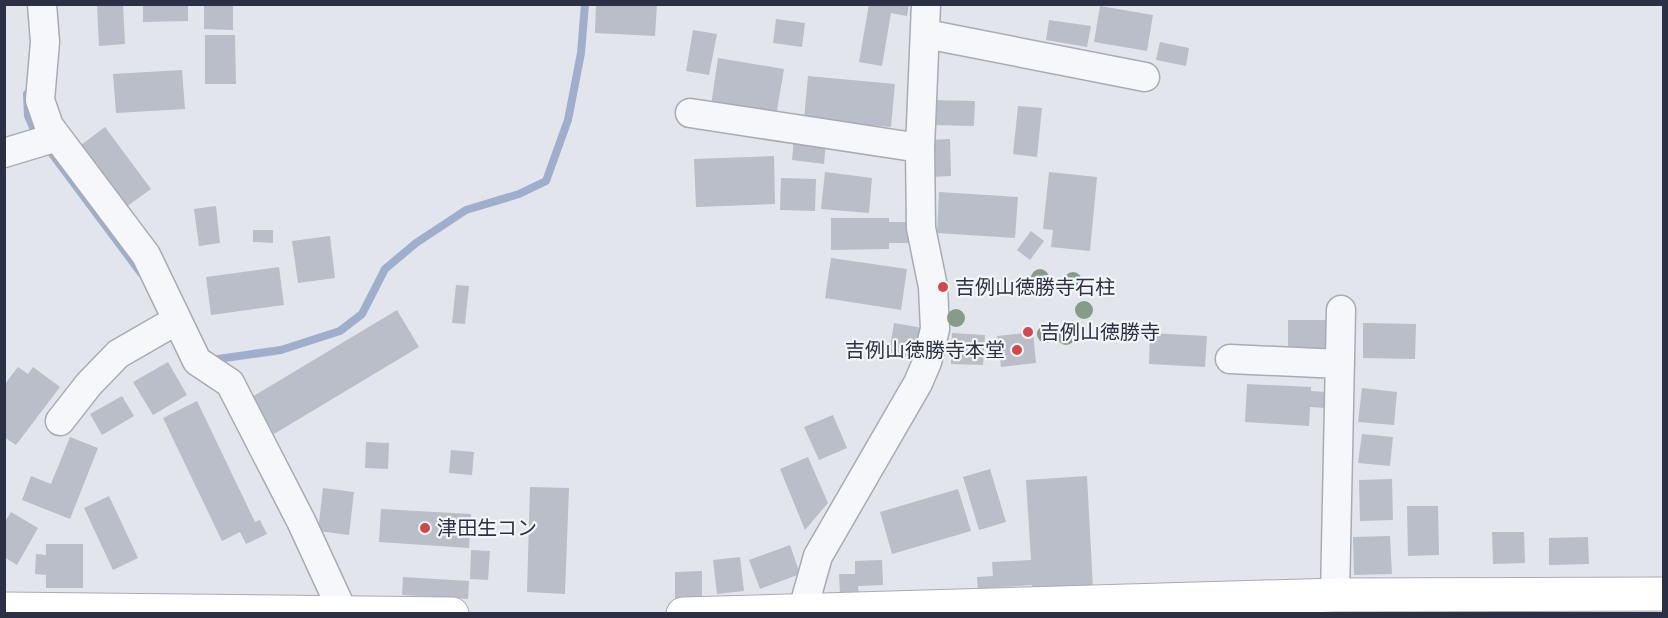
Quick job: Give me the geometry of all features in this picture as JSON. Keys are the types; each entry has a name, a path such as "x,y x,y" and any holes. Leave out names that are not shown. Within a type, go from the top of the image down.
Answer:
{"street":[{"path":"42,4 45,42 40,100 49,126 146,255 197,361 230,383 301,521 343,612"},
{"path":"803,609 818,556 918,383 927,362 935,329 933,287 921,228 920,148 927,4"},
{"path":"926,34 1145,77"},
{"path":"690,113 920,148"},
{"path":"4,153 57,137"},
{"path":"1335,595 1341,310"},
{"path":"60,421 88,384 118,354 177,320"},
{"path":"1230,359 1340,364"},
{"path":"682,614 1335,595 1664,594"},
{"path":"4,609 452,614"}],"building":[{"path":"123,4 125,44 99,46 97,5"},
{"path":"143,4 188,4 188,21 143,22"},
{"path":"204,4 233,4 233,30 204,29"},
{"path":"596,4 657,4 655,36 595,33"},
{"path":"869,4 909,4 907,16 891,13 882,66 859,62"},
{"path":"1100,6 1153,15 1147,51 1094,42"},
{"path":"776,19 805,23 802,47 773,43"},
{"path":"1049,20 1091,26 1087,47 1046,40"},
{"path":"693,30 717,34 709,75 686,71"},
{"path":"205,35 235,35 236,84 205,84"},
{"path":"1160,42 1189,48 1186,66 1156,60"},
{"path":"718,58 784,69 776,116 711,105"},
{"path":"182,70 185,109 116,113 113,74"},
{"path":"808,76 895,84 891,127 804,119"},
{"path":"931,100 975,101 974,126 930,125"},
{"path":"1018,106 1042,108 1037,157 1013,154"},
{"path":"105,127 151,189 126,207 81,145"},
{"path":"794,138 826,142 824,164 792,160"},
{"path":"950,139 951,176 930,177 929,140"},
{"path":"774,156 775,204 696,207 694,159"},
{"path":"825,172 872,178 869,213 821,209"},
{"path":"1049,172 1097,177 1090,251 1051,247 1053,230 1043,229"},
{"path":"781,178 816,179 815,211 780,210"},
{"path":"939,192 1018,197 1015,238 937,233"},
{"path":"216,206 220,243 199,246 194,209"},
{"path":"831,218 889,218 889,222 910,222 910,243 889,243 889,249 831,250"},
{"path":"253,230 273,230 273,243 253,242"},
{"path":"1031,231 1044,241 1030,260 1017,250"},
{"path":"330,236 335,278 298,283 292,241"},
{"path":"831,258 907,269 901,310 825,298"},
{"path":"279,267 284,305 211,315 206,277"},
{"path":"456,285 469,286 465,324 452,323"},
{"path":"397,310 419,347 274,434 252,397"},
{"path":"1288,320 1332,320 1331,349 1288,348"},
{"path":"894,323 923,328 918,358 889,353"},
{"path":"1363,323 1416,324 1415,359 1363,358"},
{"name":"吉例山徳勝寺本堂","path":"1033,332 1036,363 1001,367 997,336"},
{"path":"952,333 985,335 983,365 951,364"},
{"path":"1150,333 1207,336 1205,367 1149,364"},
{"path":"168,362 187,395 153,415 133,382"},
{"path":"18,367 28,374 33,367 60,387 16,445 4,437 4,385"},
{"path":"1247,384 1311,387 1311,391 1327,392 1325,408 1310,407 1309,426 1245,422"},
{"path":"1362,388 1397,392 1394,425 1358,422"},
{"path":"122,396 134,416 102,435 90,414"},
{"path":"197,401 255,522 260,520 267,534 246,544 240,532 222,541 163,418"},
{"path":"833,415 847,448 819,460 804,427"},
{"path":"1362,434 1393,437 1390,466 1358,463"},
{"path":"70,437 98,448 70,519 22,500 31,476 51,484"},
{"path":"366,442 389,443 388,469 365,468"},
{"path":"451,450 474,452 472,475 449,473"},
{"path":"808,457 828,503 805,530 780,469"},
{"path":"990,469 1006,522 979,530 963,477"},
{"path":"1087,476 1093,588 1032,591 1032,585 1001,587 1001,592 978,594 977,577 993,576 992,562 1031,560 1026,480"},
{"path":"1392,479 1393,520 1360,521 1359,480"},
{"path":"530,487 569,488 565,594 527,592"},
{"path":"323,488 354,492 349,535 318,531"},
{"path":"958,489 971,531 892,554 880,512"},
{"path":"109,496 138,558 113,570 84,508"},
{"path":"1407,506 1438,506 1439,555 1408,556"},
{"name":"津田生コン","path":"381,509 471,514 469,548 379,542"},
{"path":"11,512 38,528 17,565 4,557 4,523"},
{"path":"1492,532 1524,532 1525,563 1493,564"},
{"path":"1390,536 1392,574 1354,575 1353,537"},
{"path":"1588,537 1589,564 1549,565 1549,538"},
{"path":"46,544 83,544 83,588 46,588 46,575 35,574 36,554 46,555"},
{"path":"790,545 800,574 760,589 749,560"},
{"path":"471,550 490,551 488,580 470,579"},
{"path":"740,557 744,591 717,594 713,560"},
{"path":"882,560 883,585 858,586 859,595 840,595 839,574 855,574 855,561"},
{"path":"702,571 702,598 675,598 675,572"},
{"path":"403,577 469,581 468,599 402,595"}],"waterway":[{"path":"218,359 281,350 340,331 362,314 385,269 416,243 466,210 519,194 546,181 568,120 581,53 585,4"},
{"path":"27,94 28,116 35,132"},
{"path":"47,147 141,273"}],"place":[{"name":"吉例山徳勝寺石柱","path":"943,287"},
{"name":"吉例山徳勝寺","path":"1028,332"},
{"name":"吉例山徳勝寺本堂","path":"1017,350"},
{"name":"津田生コン","path":"425,528"}]}
